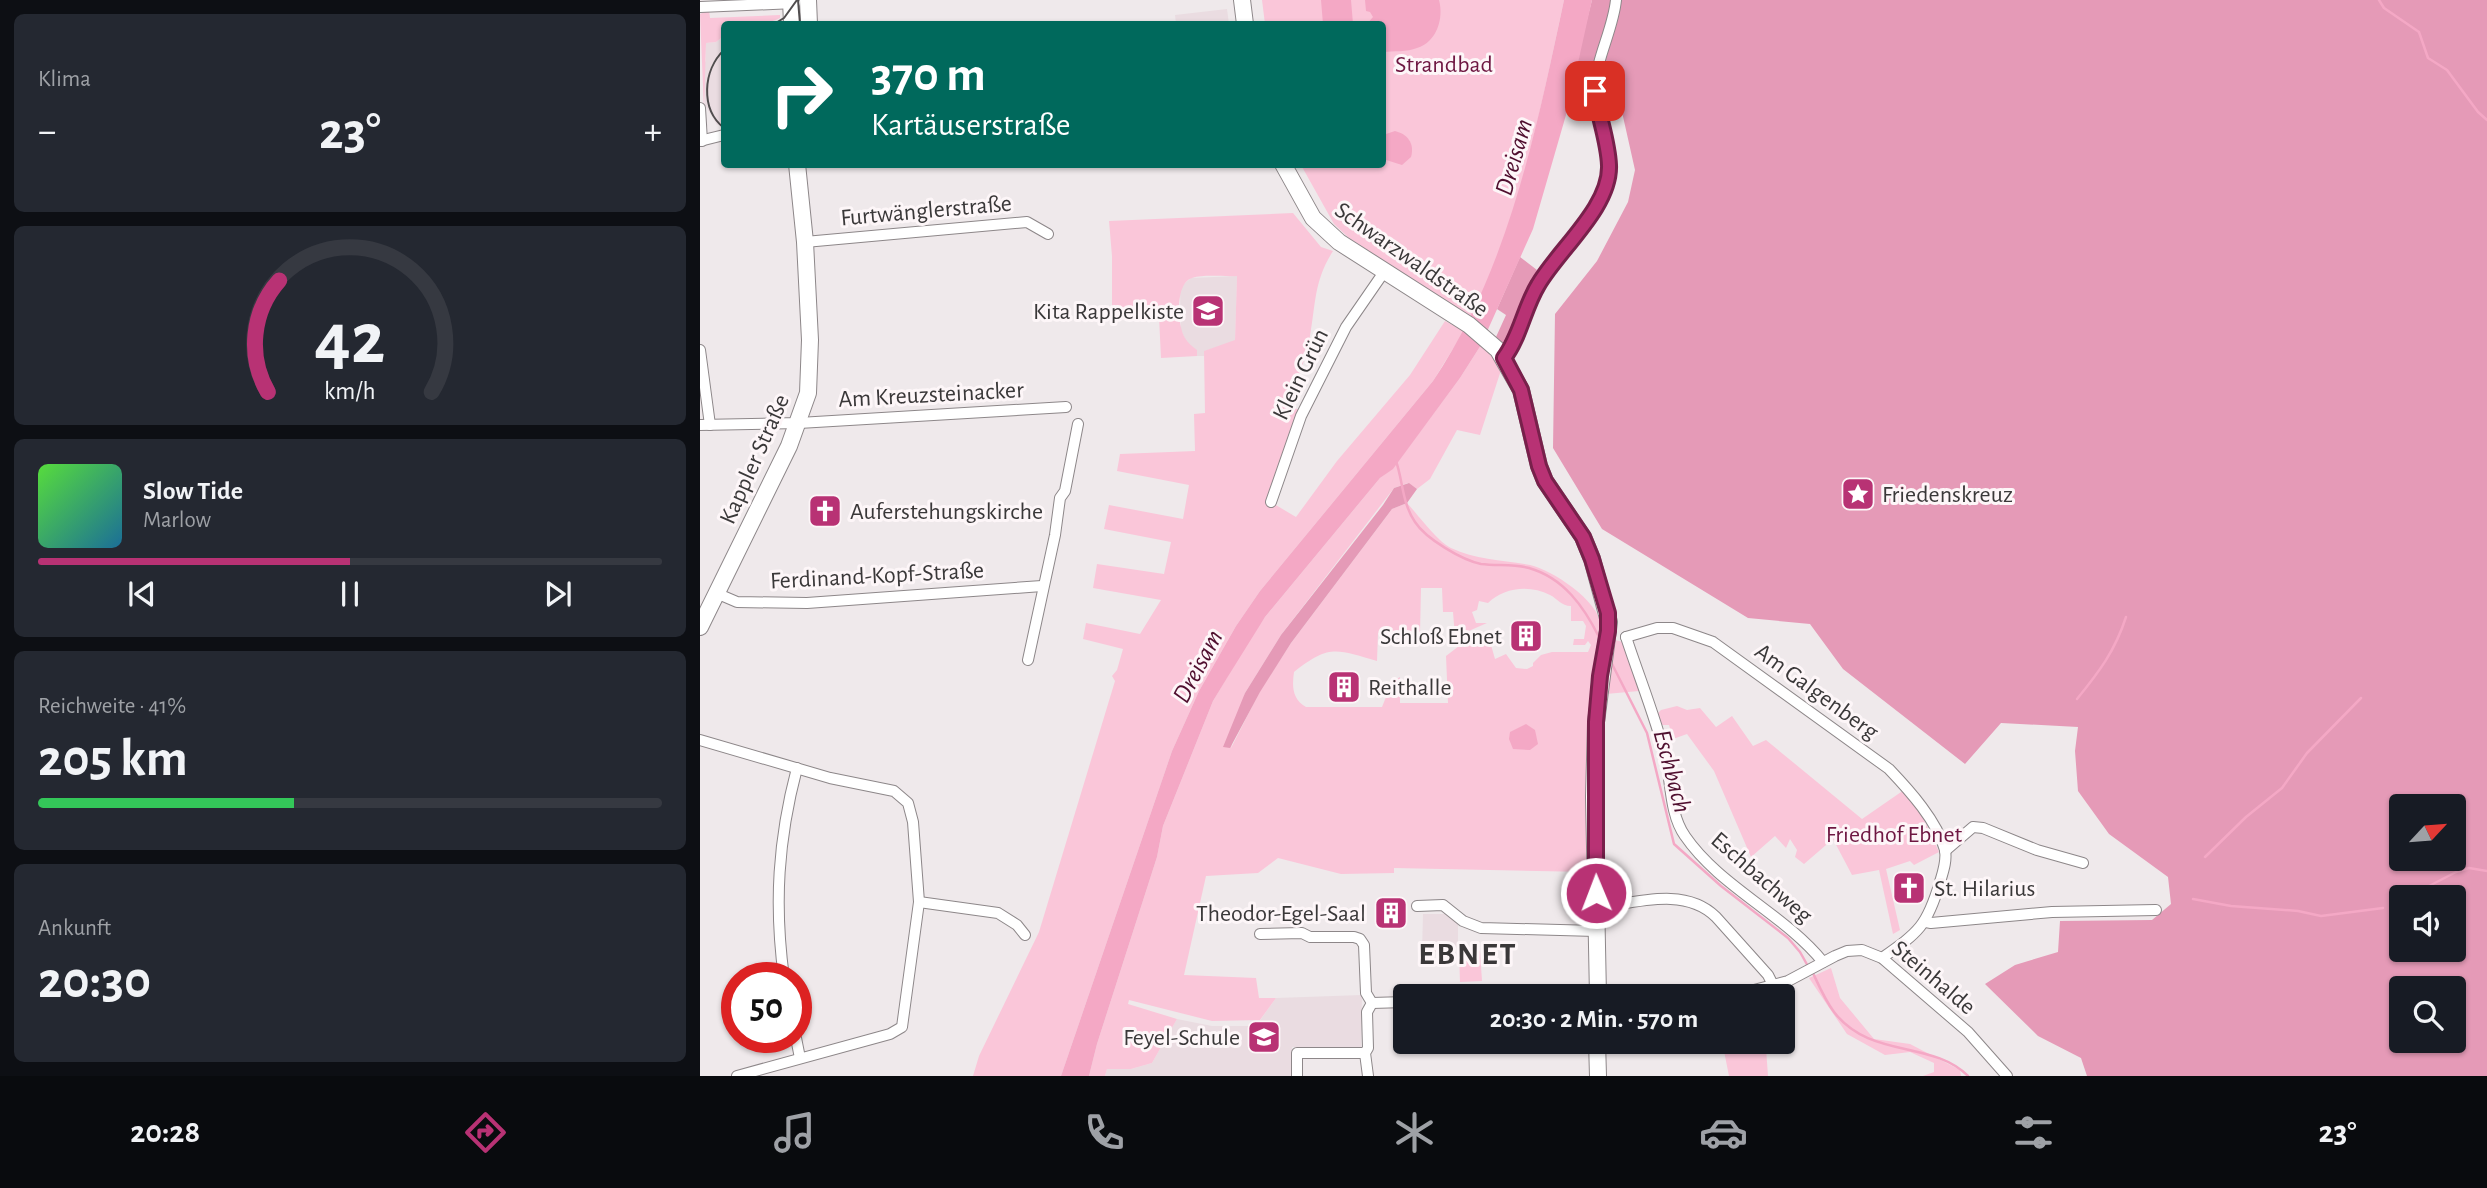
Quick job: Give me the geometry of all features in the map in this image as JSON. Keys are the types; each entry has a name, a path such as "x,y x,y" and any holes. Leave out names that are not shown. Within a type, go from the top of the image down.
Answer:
{"main road":[{"path":"1242,0 1245,21"},
{"path":"793,21 800,1"},
{"path":"800,1 808,21"},
{"name":"Kappler Straße","path":"700,627 799,423 808,393 810,367 799,168"},
{"name":"Schwarzwaldstraße","path":"1285,168 1313,218 1339,242 1450,313 1492,344 1504,358 1521,390 1545,481 1583,537 1592,559 1608,613 1608,633 1596,722 1598,984"},
{"path":"1597,1054 1598,1076"}],"street":[{"path":"1504,358 1512,348 1532,295 1544,275 1593,212 1607,185 1610,167 1595,91 1597,68 1616,0"},
{"path":"700,7 800,1"},
{"path":"700,108 701,141 721,137"},
{"name":"Furtwänglerstraße","path":"804,242 1027,222 1048,234"},
{"name":"Klein Grün","path":"1271,502 1301,416 1346,327 1384,272"},
{"path":"700,350 705,425"},
{"name":"Am Kreuzsteinacker","path":"705,425 799,423 1066,407"},
{"path":"1028,660 1055,535 1060,498 1065,491 1078,424"},
{"name":"Ferdinand-Kopf-Straße","path":"716,593 737,602 807,603 1042,586"},
{"name":"Am Galgenberg","path":"1626,637 1657,628 1673,628 1713,642 1889,769 1927,815 1945,851"},
{"path":"1608,633 1626,637"},
{"name":"Eschbachweg","path":"1626,637 1665,757 1677,818 1683,834 1710,864 1811,947 1820,963"},
{"path":"700,740 830,778 894,791 908,803 913,822 919,902 911,977 902,1027 890,1034 737,1076"},
{"path":"783,962 778,904 779,870 786,810 797,768"},
{"path":"1882,958 1926,922 1945,865 1945,851 1973,827 1983,828 2037,850 2083,863"},
{"path":"1596,908 1671,898 1693,901 1716,916 1768,975 1772,984"},
{"path":"919,902 998,913 1017,925 1025,935"},
{"path":"1417,906 1443,905 1463,921 1481,928 1596,931"},
{"path":"1926,922 2052,912 2156,910"},
{"path":"1261,934 1302,933 1310,937 1360,939 1364,945 1366,993 1372,1003"},
{"name":"Steinhalde","path":"1776,984 1802,974 1847,950 1862,950 1882,958 1968,1032 2002,1072"},
{"path":"1372,1003 1393,1002"},
{"path":"1368,1076 1365,1053 1368,1048 1367,1012 1372,1003"},
{"path":"799,1053 800,1058"},
{"path":"1297,1076 1297,1053 1365,1053"}],"shaded area":[{"path":"1321,0 1351,0 1353,21 1323,21"},
{"path":"1365,0 1439,0 1440,22 1434,35 1424,45 1405,51 1386,52 1386,21 1370,21 1373,17 1366,11"},
{"name":"Dreisam","path":"1564,0 1592,0 1568,108 1533,229 1481,345 1393,469 1380,478 1265,617 1213,701 1163,826 1157,857 1089,1076 1061,1076 1172,751 1199,691 1236,626 1260,591 1433,381 1482,292 1517,197"},
{"path":"1592,0 2487,0 2487,1076 2087,1076 2081,1058 2038,1036 1985,984 2015,965 2058,952 2060,921 2152,920 2171,904 2168,877 2109,834 2078,791 2075,751 2078,727 2001,723 1965,764 1843,669 1810,624 1748,618 1602,529 1553,448 1555,314 1597,261 1628,202 1635,170 1622,112 1607,113 1610,70 1576,63"},
{"path":"1227,9 1229,21 1176,21 1175,15"},
{"path":"721,38 721,124 717,125 705,105 703,68 706,43"},
{"path":"1395,131 1403,134 1411,143 1411,157 1402,165 1386,160 1386,134"},
{"path":"1520,257 1537,270 1511,336 1502,343 1496,337 1506,315 1497,309"},
{"name":"Kita Rappelkiste","path":"1237,276 1235,341 1205,351 1205,356 1197,356 1196,350 1186,341 1181,330 1180,292 1183,285 1191,278"},
{"path":"1409,483 1417,489 1407,503 1392,509 1291,643 1260,692 1230,748 1223,747 1245,693 1281,635 1394,488"},
{"path":"1526,724 1535,730 1538,744 1530,750 1513,749 1509,739 1510,732"},
{"path":"1423,914 1449,914 1458,922 1458,946 1453,952 1422,952"},
{"name":"Feyel-Schule","path":"1362,995 1361,1047 1292,1047 1291,1076 1105,1076 1107,1069 1131,1069 1152,1063 1177,1019 1212,1026 1256,1026 1276,998"}],"green space":[{"name":"Strandbad","path":"1262,0 1564,0 1516,201 1503,241 1471,317 1349,238 1334,224 1303,168 1386,168 1386,21 1265,21"},
{"path":"709,10 710,18 780,15 780,18 773,21 721,21 721,38 706,43 704,111 700,14"},
{"path":"1293,213 1321,247 1333,251 1319,282 1308,345 1288,406 1300,410 1269,501 1296,517 1337,461 1410,375 1445,321 1464,331 1433,381 1260,591 1236,626 1199,691 1172,751 1061,1076 973,1076 979,1056 1039,932 1115,681 1112,676 1117,670 1123,649 1083,639 1086,623 1140,634 1161,600 1093,588 1097,564 1164,574 1171,542 1104,529 1109,505 1183,519 1189,485 1117,471 1120,454 1195,451 1194,414 1205,413 1204,351 1235,340 1237,276 1197,277 1186,281 1180,296 1180,324 1185,338 1197,350 1197,356 1161,358 1159,317 1112,320 1109,221"},
{"path":"1481,345 1502,367 1480,435 1457,430 1430,479 1417,489 1408,483 1394,488 1281,635 1245,693 1231,748 1260,691 1291,643 1392,509 1407,503 1434,534 1451,548 1480,557 1530,565 1550,573 1583,596 1598,615 1601,639 1590,682 1589,872 1394,868 1394,873 1341,874 1278,858 1258,873 1206,876 1184,975 1256,978 1259,998 1276,998 1260,1020 1212,1021 1129,1000 1128,1004 1177,1019 1152,1063 1131,1069 1107,1069 1105,1076 1089,1076 1157,857 1163,826 1213,701 1265,617 1380,478 1393,468 1460,378","holes":["1421,588 1442,588 1443,612 1453,612 1455,637 1487,623 1476,623 1472,612 1477,610 1479,601 1488,603 1501,594 1525,589 1542,592 1571,606 1571,621 1583,621 1586,626 1584,639 1574,639 1573,645 1585,645 1588,641 1591,645 1588,652 1552,652 1541,655 1533,666 1527,669 1516,668 1506,654 1495,659 1487,631 1446,656 1448,703 1400,703 1400,677 1392,682 1382,707 1306,707 1301,704 1293,687 1294,672 1325,653 1342,652 1377,661 1378,633 1420,633"]},
{"path":"1615,640 1623,642 1639,691 1606,694"},
{"name":"Friedhof Ebnet","path":"1677,706 1687,710 1700,708 1716,727 1732,716 1753,746 1766,740 1862,819 1904,790 1920,811 1939,852 1914,865 1910,861 1886,869 1900,930 1893,934 1879,870 1852,875 1833,839 1804,864 1795,857 1797,850 1790,839 1786,848 1775,836 1751,857 1714,771 1687,734 1673,739 1669,725 1662,725 1657,714 1661,710"},
{"path":"1480,951 1482,981 1460,982 1459,952"},
{"path":"1831,968 1840,998 1874,1039 1910,1044 1960,1070 1961,1076 1923,1076 1934,1072 1934,1063 1910,1052 1885,1055 1847,1034 1809,978"},
{"path":"1725,1054 1766,1054 1768,1076 1729,1076"}],"waterway":[{"path":"2379,0 2384,8 2419,32 2428,58 2447,70 2487,120"},
{"name":"Eschbach","path":"1396,461 1408,507 1420,529 1445,548 1473,562 1529,568 1553,579 1572,595 1599,637"},
{"path":"2077,699 2106,661 2126,617"},
{"name":"Eschbach","path":"1611,662 1647,733 1674,844 1721,886 1788,938 1809,968"},
{"path":"2205,857 2246,817 2282,788 2307,753 2361,698"},
{"path":"2431,885 2469,868 2487,871"},
{"path":"2193,899 2321,916 2383,908"},
{"name":"Eschbach","path":"1813,973 1834,1012 1849,1027 1865,1037 1937,1057 1968,1076"}],"tram line":[{"path":"779,21 797,0"},
{"path":"798,0 800,21"},
{"path":"721,53 708,78 707,89 711,111 721,125"}],"place":[{"name":"Kita Rappelkiste","path":"1208,311"},
{"name":"Friedenskreuz","path":"1858,494"},
{"name":"Auferstehungskirche","path":"825,511"},
{"name":"Schloß Ebnet","path":"1526,636"},
{"name":"Reithalle","path":"1344,687"},
{"name":"St. Hilarius","path":"1909,888"},
{"name":"Theodor-Egel-Saal","path":"1391,913"},
{"name":"Feyel-Schule","path":"1264,1037"}],"district":[{"name":"EBNET","path":"1468,953"}],"route":[{"path":"1595,91 1610,167 1607,185 1593,212 1544,275 1532,295 1512,348 1504,358 1525,402 1531,435 1545,481 1583,537 1608,613 1596,722 1596,893"}]}
